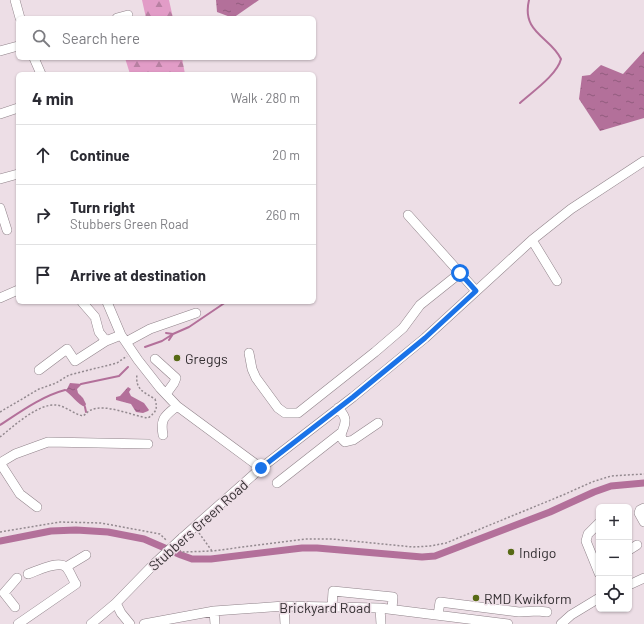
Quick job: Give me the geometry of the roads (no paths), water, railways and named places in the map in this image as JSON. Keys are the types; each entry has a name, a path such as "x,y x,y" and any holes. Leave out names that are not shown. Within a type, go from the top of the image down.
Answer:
{"street":[{"path":"15,0 19,16"},
{"path":"0,51 16,47"},
{"path":"35,60 40,72"},
{"path":"0,114 16,109"},
{"name":"Stubbers Green Road","path":"92,624 116,603 182,538 261,468 425,338 532,240 572,209 644,161"},
{"path":"0,179 16,175"},
{"path":"0,208 7,230"},
{"path":"408,215 476,291"},
{"path":"532,240 557,281"},
{"path":"249,353 256,378 278,408 285,413 298,413 403,328 420,305 460,273"},
{"path":"0,298 16,291"},
{"path":"84,304 95,317 99,332 106,341"},
{"path":"107,304 132,352 177,406 261,468"},
{"path":"39,370 67,350 75,361 106,341 124,339 196,313"},
{"path":"155,360 176,378 166,394"},
{"path":"163,435 161,425 166,415 177,406"},
{"path":"338,408 344,414 346,422 340,437 345,442 350,441 378,423"},
{"path":"277,483 342,432"},
{"path":"38,507 20,494 0,463 15,454 48,442 148,444"},
{"path":"644,508 640,510 639,513 644,522"},
{"path":"596,526 588,534 586,541 596,563"},
{"path":"66,567 86,554"},
{"path":"17,578 4,593 16,610 21,622 76,584 66,567 61,565 52,566 28,574"},
{"path":"632,584 644,578"},
{"path":"332,607 333,591 393,597 392,609"},
{"path":"561,624 571,615 596,600"},
{"path":"438,615 440,602 519,612 547,612"},
{"path":"116,603 121,613 130,624"},
{"path":"284,606 285,624"},
{"name":"Brickyard Road","path":"145,624 214,611 284,606 380,608 508,624"},
{"path":"380,608 381,624"},
{"path":"214,611 215,624"}],"water":[{"path":"216,0 259,0 236,16 228,16 217,12"},
{"path":"644,51 644,118 600,131 579,99 582,76 590,75 601,65 623,74"},
{"path":"70,383 82,384 77,389 78,393 86,404 85,407 64,390 67,389"},
{"path":"128,387 131,389 129,392 131,396 144,403 149,410 148,411 143,413 136,412 131,404 116,400 116,397 120,396"}],"waterway":[{"path":"520,103 555,71 561,59 551,45 538,34 529,20 529,0"},
{"path":"145,347 162,341 189,327 223,304"},
{"path":"166,333 173,334 169,340"},
{"path":"81,384 119,376 128,367"},
{"path":"0,425 40,400 65,390"},
{"path":"85,407 86,412"},
{"path":"0,541 51,531 76,530 108,532 144,539 192,559 211,559 302,548 422,557 435,556 550,512 611,486 644,483"}],"place":[{"name":"Greggs","path":"177,358"},
{"name":"Indigo","path":"511,552"},
{"name":"RMD Kwikform","path":"476,598"}]}
